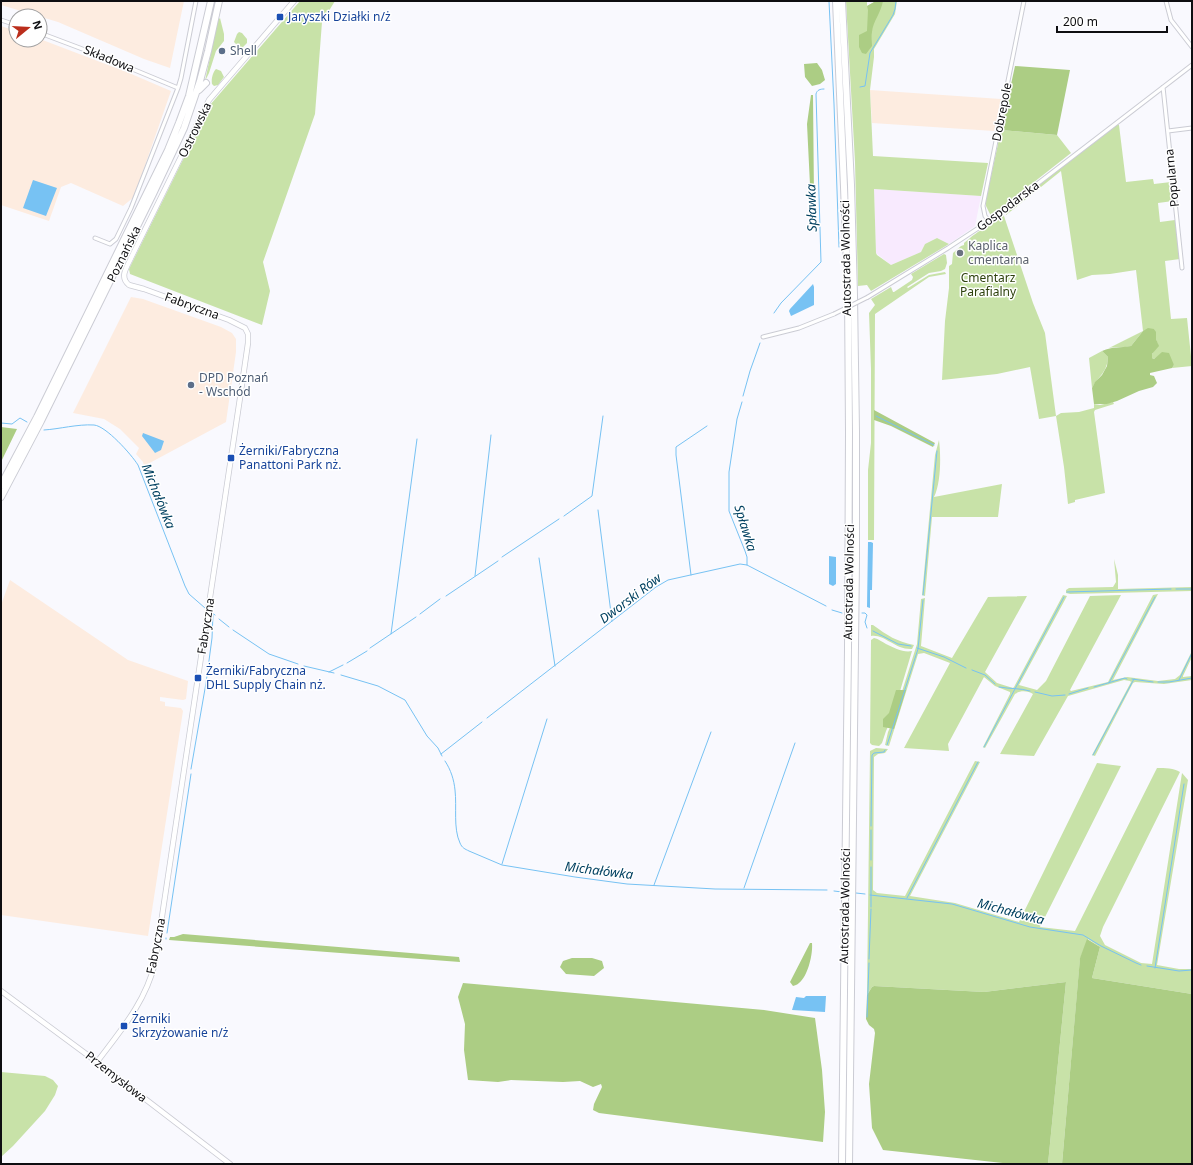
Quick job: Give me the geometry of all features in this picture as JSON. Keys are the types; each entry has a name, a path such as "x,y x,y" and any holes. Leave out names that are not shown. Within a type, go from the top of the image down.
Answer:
{"highway":[{"name":"Poznańska","path":"1,485 37,417 168,150 189,96 211,1"},
{"name":"Poznańska","path":"1,497 45,414 184,128 196,97 219,1"},
{"path":"219,1 221,13"},
{"name":"Autostrada Wolności","path":"836,1 848,293 850,432 849,1164"},
{"name":"Autostrada Wolności","path":"842,1 851,185 856,389 856,560 849,886"},
{"path":"196,97 199,90 206,83"},
{"name":"Autostrada Wolności","path":"842,1164 849,912"}],"street":[{"path":"95,238 110,244 116,239 131,208 178,88 196,1"},
{"name":"Ostrowska","path":"131,258 211,96 294,1"},
{"name":"Dobrepole","path":"989,221 985,216 983,206 1024,1"},
{"path":"1166,1 1171,20 1192,47"},
{"name":"Składowa","path":"48,36 178,88"},
{"name":"Gospodarska","path":"763,337 799,328 834,314 868,296 948,248 989,221 1163,88 1192,64"},
{"name":"Popularna","path":"1163,88 1182,268"},
{"path":"1168,131 1192,128"},
{"name":"Fabryczna","path":"97,1062 139,1004 149,982 156,957 248,339 246,329 239,324 190,305 129,285 125,282 124,278 131,258"},
{"name":"Przemysłowa","path":"1,991 97,1062 230,1164"}],"shaded area":[{"path":"1,1 184,1 170,68 144,59 48,19 48,8 11,8 1,5"},
{"path":"1,26 8,28 8,48 48,48 48,42 171,91 134,197 123,206 71,183 61,187 49,221 1,205"},
{"path":"870,90 1001,99 994,131 872,123"},
{"path":"874,189 981,196 975,226 949,244 937,238 925,244 921,252 891,265 876,253"},
{"path":"131,297 143,299 221,327 232,333 236,339 236,352 226,422 144,466 143,462 136,454 139,448 120,429 104,419 73,413"},
{"path":"10,580 128,660 188,681 186,699 183,700 160,697 160,701 165,702 165,706 181,708 183,711 148,936 1,915 1,605"}],"green space":[{"path":"300,1 335,1 322,22 315,114 263,262 270,291 262,325 130,274 129,269 210,105"},
{"path":"838,1 840,1 852,284 854,466 853,649 851,649 852,487 850,325"},
{"path":"846,1 867,1 867,6 876,1 897,1 895,14 874,49 870,90 873,156 988,163 981,196 874,189 877,255 891,265 921,252 925,244 937,238 949,244 871,291 867,285 858,286 855,162"},
{"path":"876,1 883,1 873,28 872,46 866,54 862,53 859,47 859,35 867,31 867,6"},
{"path":"220,18 224,41 216,51 205,81 218,20"},
{"path":"239,32 242,33 247,39 247,43 242,48 234,42"},
{"path":"817,63 822,70 825,80 820,84 812,86 805,77 804,64"},
{"path":"1015,66 1070,70 1057,135 1001,130"},
{"path":"216,69 221,71 224,77 218,85 214,86 212,84 212,80"},
{"path":"811,95 813,95 814,199 810,185 807,124"},
{"path":"1117,124 1119,125 1126,182 1153,179 1154,184 1171,182 1173,201 1158,203 1160,222 1175,220 1180,259 1165,261 1171,319 1187,318 1192,366 1172,368 1174,365 1162,353 1154,359 1152,358 1151,356 1158,344 1154,329 1143,331 1136,270 1092,275 1077,280 1061,171 1006,215 1006,211"},
{"path":"1001,130 1057,135 1071,153 991,216 986,206 986,199"},
{"name":"Cmentarz Parafialny","path":"1003,215 1033,303 1045,333 1056,416 1039,419 1030,367 997,374 942,380 945,321 949,288 949,266 952,264 953,253 964,245 964,243 972,236 988,227 987,226"},
{"path":"944,254 946,255 947,263 945,269 929,273 907,287 908,288 929,275 945,272 946,274 929,277 875,314 874,540 868,540 868,470 871,443 869,313 875,305 871,299 891,287 894,292 912,280 913,277 911,274"},
{"path":"1148,328 1154,329 1156,332 1156,339 1159,346 1152,354 1152,358 1154,359 1162,352 1169,353 1174,365 1172,368 1150,373 1150,375 1154,376 1157,383 1153,387 1107,404 1094,404 1092,388 1107,366 1108,357 1102,351 1106,349 1131,346 1143,331"},
{"path":"1143,331 1131,346 1109,348"},
{"path":"1102,351 1108,357 1106,367 1092,388 1089,358"},
{"path":"1113,402 1114,404 1095,410 1094,412 1105,493 1075,500 1075,502 1068,504 1056,416 1061,413 1079,412 1094,408 1094,404 1100,405"},
{"path":"874,410 935,443 933,447 891,426 874,420"},
{"path":"1,427 17,429 1,462"},
{"path":"939,440 940,469 934,497 1002,484 998,517 932,517 925,596 922,595 935,455"},
{"path":"1114,559 1118,575 1118,589 1192,587 1192,591 1066,593 1066,590 1069,588 1113,587 1116,582"},
{"path":"1158,594 1113,680 1127,677 1158,681 1175,679 1180,675 1192,651 1192,657 1183,677 1192,676 1192,680 1164,684 1133,683 1095,756 1092,755 1131,682 1130,681 1124,680 1068,696 1034,756 1000,754 1033,694 1022,691 1015,694 985,748 983,747 1010,694 1010,692 995,686 984,677 948,744 949,751 904,748 950,663 924,653 918,654 889,746 885,745 917,644 921,599 925,598 921,646 952,658 988,597 1027,596 985,672 997,683 1013,688 1063,595 1067,596 1019,685 1037,690 1046,681 1090,596 1121,595 1070,690 1071,691 1108,682 1153,595"},
{"path":"871,625 897,640 914,645 912,649 900,647 881,637 871,636"},
{"path":"874,638 899,650 912,651 892,718 882,743 879,746 872,745 870,743 871,640"},
{"path":"896,690 906,690 894,729 883,727 883,719 889,713"},
{"path":"850,709 852,709 850,886 848,886"},
{"path":"876,748 888,749 885,753 878,754 874,757 873,890 877,893 905,896 975,761 980,762 910,896 955,903 1019,922 1097,763 1121,766 1040,927 1075,931 1157,768 1172,769 1180,772 1103,927 1100,936 1105,945 1141,963 1152,964 1182,773 1188,780 1157,965 1179,969 1192,969 1192,994 1092,978 1100,947 1088,939 1080,959 1062,1164 1048,1164 1066,982 984,992 874,986 867,995 870,751"},
{"path":"848,912 847,1164 845,1164"},
{"path":"183,934 459,957 460,962 169,940 170,937"},
{"path":"1087,939 1100,947 1092,978 1192,994 1192,1164 1062,1164 1080,958"},
{"path":"810,943 812,943 812,953 807,970 802,980 793,986 790,982"},
{"path":"572,958 592,958 602,961 604,968 594,976 566,974 560,967 563,961"},
{"path":"1066,982 1048,1164 1012,1164 883,1150 872,1128 869,1084 875,1033 874,1029 869,1025 866,1019 867,995 872,987 984,992"},
{"path":"463,983 764,1010 815,1018 822,1070 825,1112 823,1142 599,1113 593,1110 594,1104 602,1087 601,1084 593,1087 580,1081 563,1082 511,1080 498,1082 468,1080 464,1050 465,1024 458,997"},
{"path":"1,1072 45,1076 53,1080 58,1086 55,1095 45,1111 1,1157"}],"water":[{"path":"33,180 57,188 46,216 23,208"},
{"path":"813,284 814,305 791,316 789,311 790,309"},
{"path":"143,433 164,441 161,450 155,453 142,436"},
{"path":"868,542 873,543 870,608 867,607"},
{"path":"829,556 836,557 836,584 833,586 829,584"},
{"path":"806,996 826,996 825,1012 792,1010 796,997 804,998"}],"waterway":[{"path":"829,1 839,247"},
{"name":"Spławka","path":"860,87 865,86 870,53 893,15 896,1"},
{"name":"Spławka","path":"774,313 781,303 821,262 816,94 819,90 824,89"},
{"name":"Spławka","path":"743,396 760,343"},
{"name":"Spławka","path":"742,402 737,419 729,472 729,511 745,551 747,565"},
{"path":"564,516 592,496 603,416"},
{"path":"876,416 934,445"},
{"name":"Michałówka","path":"1,423 12,424 20,418 27,422"},
{"name":"Michałówka","path":"44,430 81,425 94,425 105,430 130,454 138,465 185,586 189,594 205,608"},
{"path":"691,575 676,447 707,426"},
{"path":"475,576 491,435"},
{"path":"391,634 417,439"},
{"path":"923,595 937,451"},
{"path":"598,510 612,621"},
{"path":"502,557 559,519"},
{"path":"539,558 555,666"},
{"path":"446,596 498,561"},
{"name":"Dworski Rów","path":"487,718 656,587 668,580 740,564 747,565 826,606"},
{"path":"1067,592 1171,589"},
{"path":"1176,589 1192,589"},
{"path":"984,747 1064,597"},
{"path":"1109,683 1155,597"},
{"path":"420,614 440,599"},
{"path":"887,745 918,649 923,600"},
{"name":"Dworski Rów","path":"832,610 842,613"},
{"name":"Michałówka","path":"211,612 215,615"},
{"name":"Dworski Rów","path":"862,613 867,615 865,622 867,628"},
{"path":"191,769 206,683 212,638 213,614"},
{"path":"370,648 416,617"},
{"name":"Michałówka","path":"219,619 229,627"},
{"name":"Michałówka","path":"233,630 269,654 298,664"},
{"name":"Dworski Rów","path":"873,631 898,644 911,646"},
{"name":"Dworski Rów","path":"917,648 944,657 966,668"},
{"path":"347,663 367,651"},
{"path":"1179,680 1192,653"},
{"path":"329,672 343,665"},
{"name":"Michałówka","path":"304,666 334,673"},
{"name":"Dworski Rów","path":"972,670 985,675 995,684"},
{"name":"Michałówka","path":"341,675 378,686 405,700 427,736 438,748 442,756"},
{"name":"Dworski Rów","path":"1094,687 1125,678 1127,679"},
{"name":"Dworski Rów","path":"1158,682 1169,682 1192,678"},
{"name":"Dworski Rów","path":"1132,679 1153,682"},
{"path":"1093,755 1134,679"},
{"name":"Dworski Rów","path":"999,687 1030,691"},
{"name":"Dworski Rów","path":"1069,694 1088,688"},
{"name":"Dworski Rów","path":"1035,692 1052,696 1065,695"},
{"path":"502,864 547,719"},
{"name":"Dworski Rów","path":"441,754 482,722"},
{"path":"654,885 711,732"},
{"path":"744,888 795,743"},
{"path":"871,826 872,755 874,753 884,752 885,750"},
{"name":"Michałówka","path":"445,761 451,771 454,783 457,831 461,845 468,850 502,865 627,884 715,889 827,890"},
{"path":"907,898 978,762"},
{"path":"167,933 191,774"},
{"path":"1155,968 1184,784"},
{"path":"871,830 871,860"},
{"path":"871,867 871,907"},
{"name":"Michałówka","path":"834,891 842,892"},
{"name":"Michałówka","path":"856,893 865,894"},
{"name":"Michałówka","path":"870,895 952,904 1030,927 1083,935 1101,946 1141,965"},
{"path":"869,959 871,909"},
{"path":"867,1017 869,963"},
{"name":"Michałówka","path":"1147,966 1179,971 1192,970"}],"place":[{"name":"Jaryszki Działki n/ż","path":"280,17"},
{"name":"Shell","path":"222,51"},
{"name":"Kaplica cmentarna","path":"960,253"},
{"name":"DPD Poznań - Wschód","path":"191,385"},
{"name":"Żerniki/Fabryczna Panattoni Park nż.","path":"231,458"},
{"name":"Żerniki/Fabryczna DHL Supply Chain nż.","path":"198,678"},
{"name":"Żerniki Skrzyżowanie n/ż","path":"124,1026"}]}
